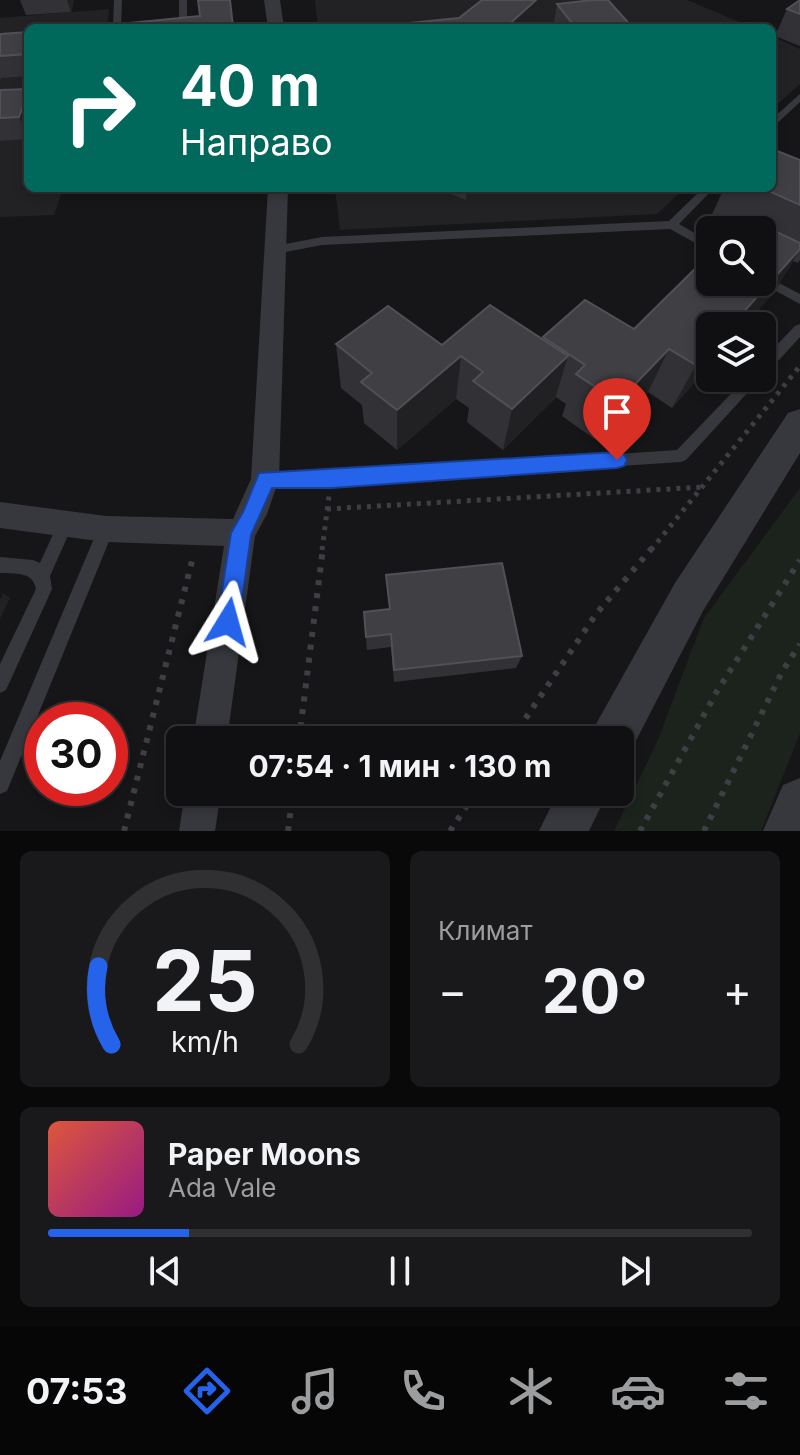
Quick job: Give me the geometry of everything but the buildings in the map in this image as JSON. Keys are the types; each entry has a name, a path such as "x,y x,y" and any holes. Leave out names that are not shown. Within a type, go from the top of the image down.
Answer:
{"street":[{"path":"272,0 275,24"},
{"path":"212,726 241,533 253,514 265,479 278,192"},
{"path":"620,726 689,597 800,423"},
{"path":"0,515 106,529 241,533"},
{"path":"787,831 800,802"},
{"path":"197,831 201,806"},
{"path":"563,831 576,806"}],"lane":[{"path":"117,24 118,0"},
{"path":"183,0 183,24"},
{"path":"776,121 800,97"},
{"path":"672,225 705,192"},
{"path":"275,250 322,241 672,225 696,239"},
{"path":"776,286 800,300"},
{"path":"776,354 800,329"},
{"path":"265,479 331,479 681,456 741,392"},
{"path":"0,684 44,589 42,576 65,524"},
{"path":"0,784 106,529"},
{"path":"0,565 33,568 42,576"}],"path":[{"path":"520,726 596,614 704,487 800,366"},
{"path":"301,726 331,479"},
{"path":"327,509 704,487"},
{"path":"124,831 199,532"},
{"path":"640,831 678,755 765,611 800,560"},
{"path":"704,831 782,672 800,644"},
{"path":"288,831 291,806"},
{"path":"450,831 467,806"}],"shaded area":[{"path":"315,0 687,0 744,24 318,24"},
{"path":"109,9 107,24 24,24 24,192 62,192 54,215 0,217 0,18"},
{"path":"776,38 800,49 800,84 776,105"},
{"path":"335,192 681,192 657,214 340,230"},
{"path":"800,488 800,733 761,831 614,831 626,806 634,806 634,790 657,742 704,618"}],"route":[{"path":"228,622 241,533 253,514 265,479 331,479 617,460"}]}
